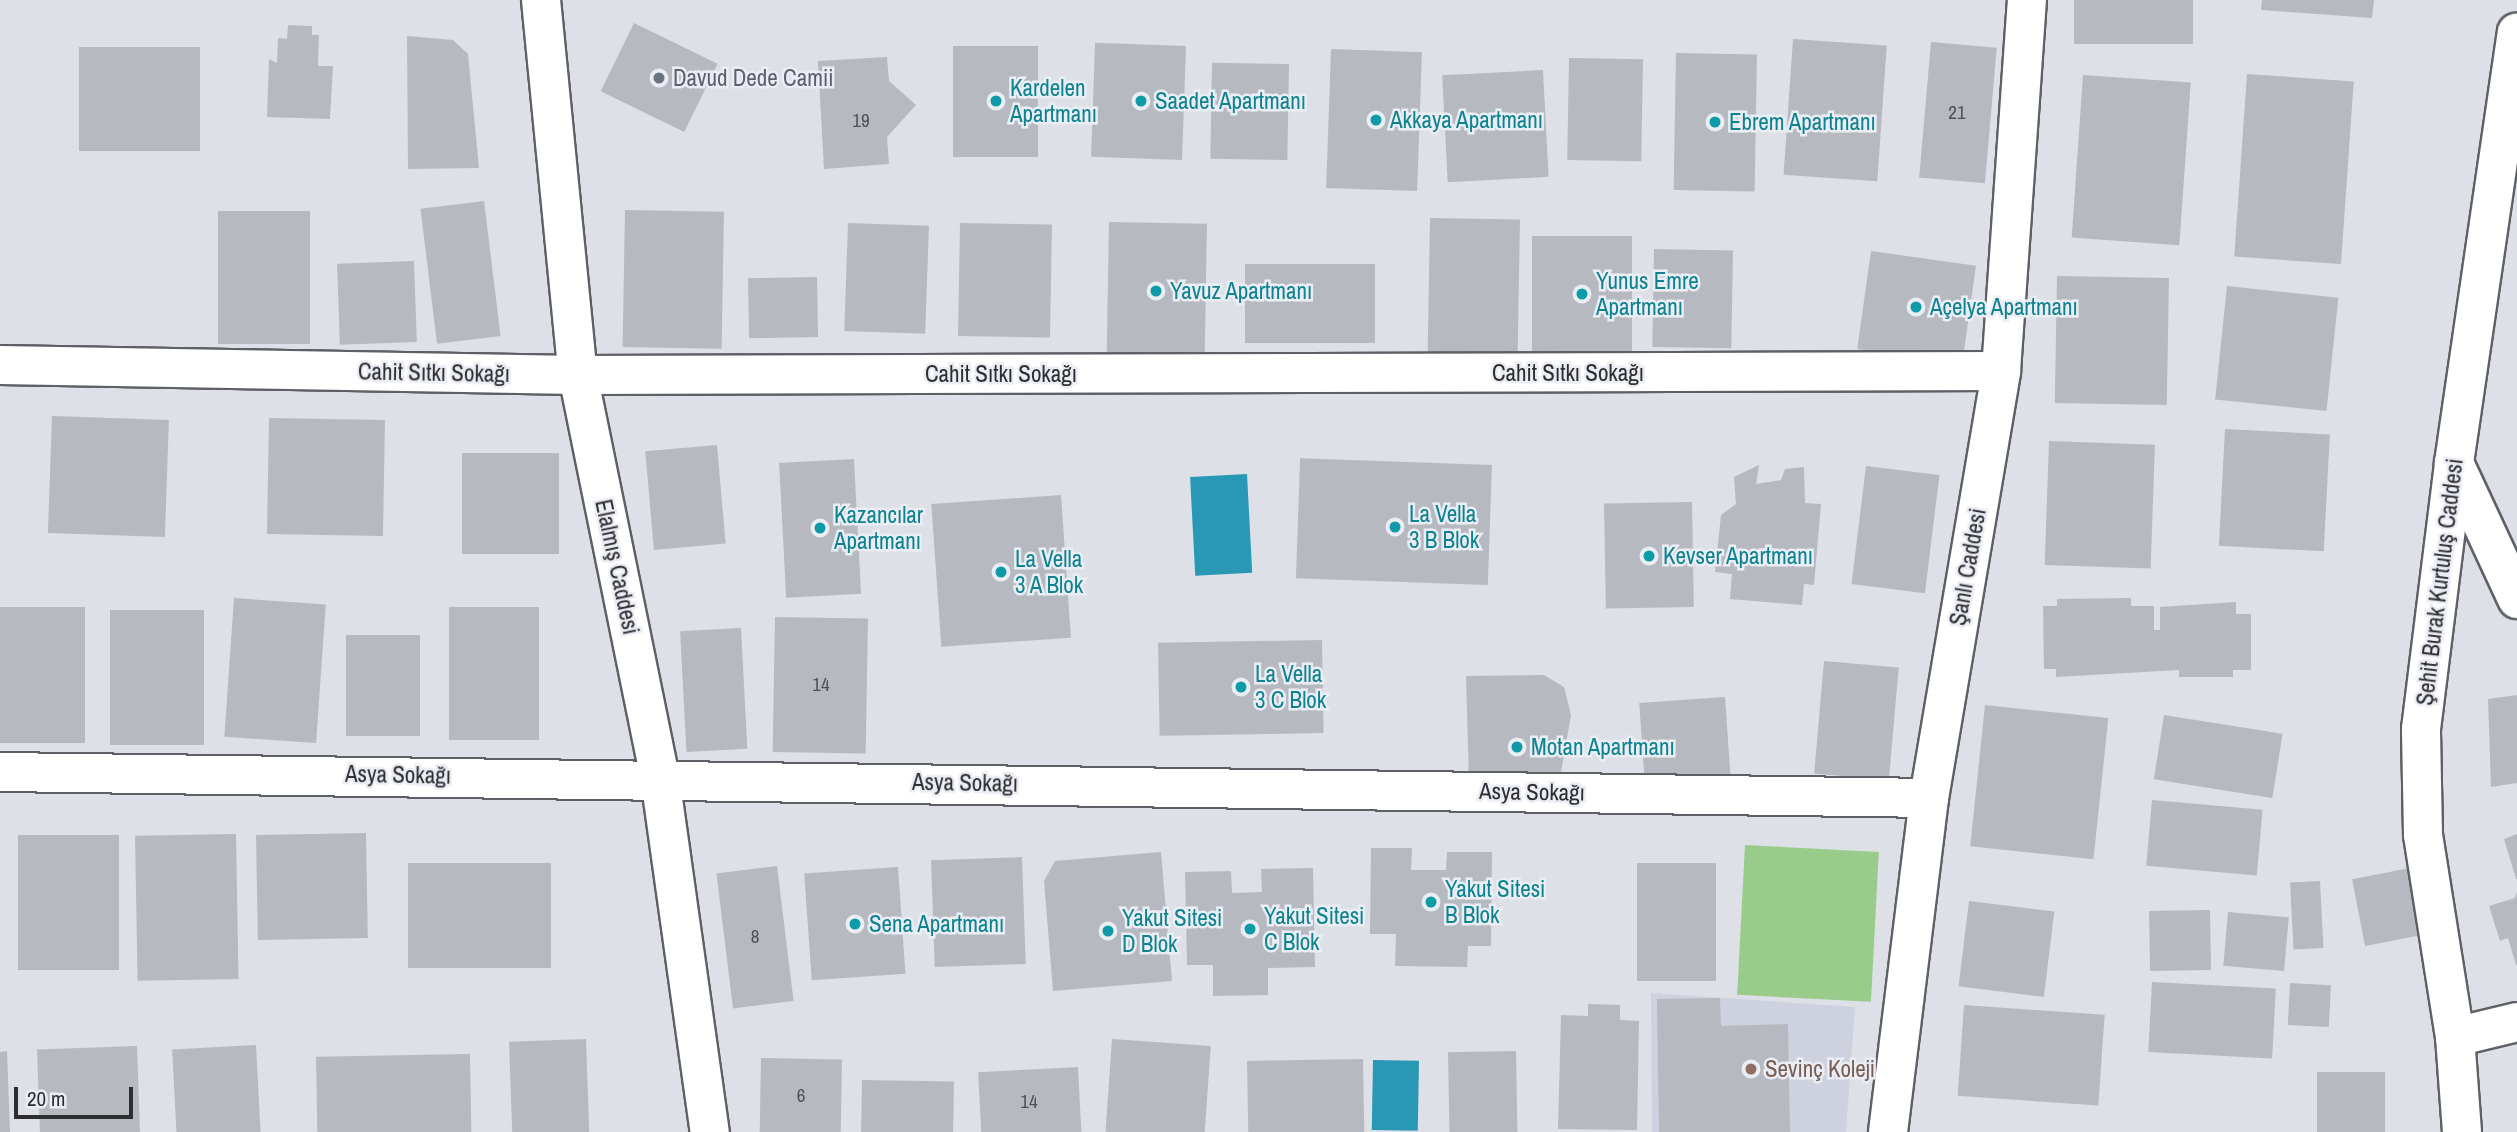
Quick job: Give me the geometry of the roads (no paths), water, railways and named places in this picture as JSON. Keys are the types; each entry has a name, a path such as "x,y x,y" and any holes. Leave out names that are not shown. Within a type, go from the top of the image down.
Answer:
{"street":[{"name":"Elalmış Caddesi","path":"541,0 578,375 660,778 710,1132"},
{"name":"Şanlı Caddesi","path":"1888,1132 1929,798 2001,371 2026,0"},
{"name":"Şehit Burak Kurtuluş Caddesi","path":"2462,1132 2455,1037 2423,835 2421,729 2454,463 2516,38"},
{"name":"Cahit Sıtkı Sokağı","path":"0,365 578,375 2001,371"},
{"path":"2454,463 2517,599"},
{"name":"Asya Sokağı","path":"0,772 660,778 1929,798"},
{"path":"2455,1037 2517,1022"}],"water":[{"path":"1247,474 1252,573 1195,576 1190,477"},
{"path":"1373,1060 1419,1061 1418,1131 1372,1130"}],"place":[{"name":"Davud Dede Camii","path":"659,78"},
{"name":"Kardelen Apartmanı","path":"996,101"},
{"name":"Saadet Apartmanı","path":"1141,101"},
{"name":"Akkaya Apartmanı","path":"1376,120"},
{"name":"Ebrem Apartmanı","path":"1715,122"},
{"name":"Yavuz Apartmanı","path":"1156,291"},
{"name":"Yunus Emre Apartmanı","path":"1582,294"},
{"name":"Açelya Apartmanı","path":"1916,307"},
{"name":"La Vella 3 B Blok","path":"1395,527"},
{"name":"Kazancılar Apartmanı","path":"820,528"},
{"name":"Kevser Apartmanı","path":"1649,556"},
{"name":"La Vella 3 A Blok","path":"1001,572"},
{"name":"La Vella 3 C Blok","path":"1241,687"},
{"name":"Motan Apartmanı","path":"1517,747"},
{"name":"Yakut Sitesi B Blok","path":"1431,902"},
{"name":"Sena Apartmanı","path":"855,924"},
{"name":"Yakut Sitesi C Blok","path":"1250,929"},
{"name":"Yakut Sitesi D Blok","path":"1108,931"},
{"name":"Sevinç Koleji","path":"1751,1069"}]}
